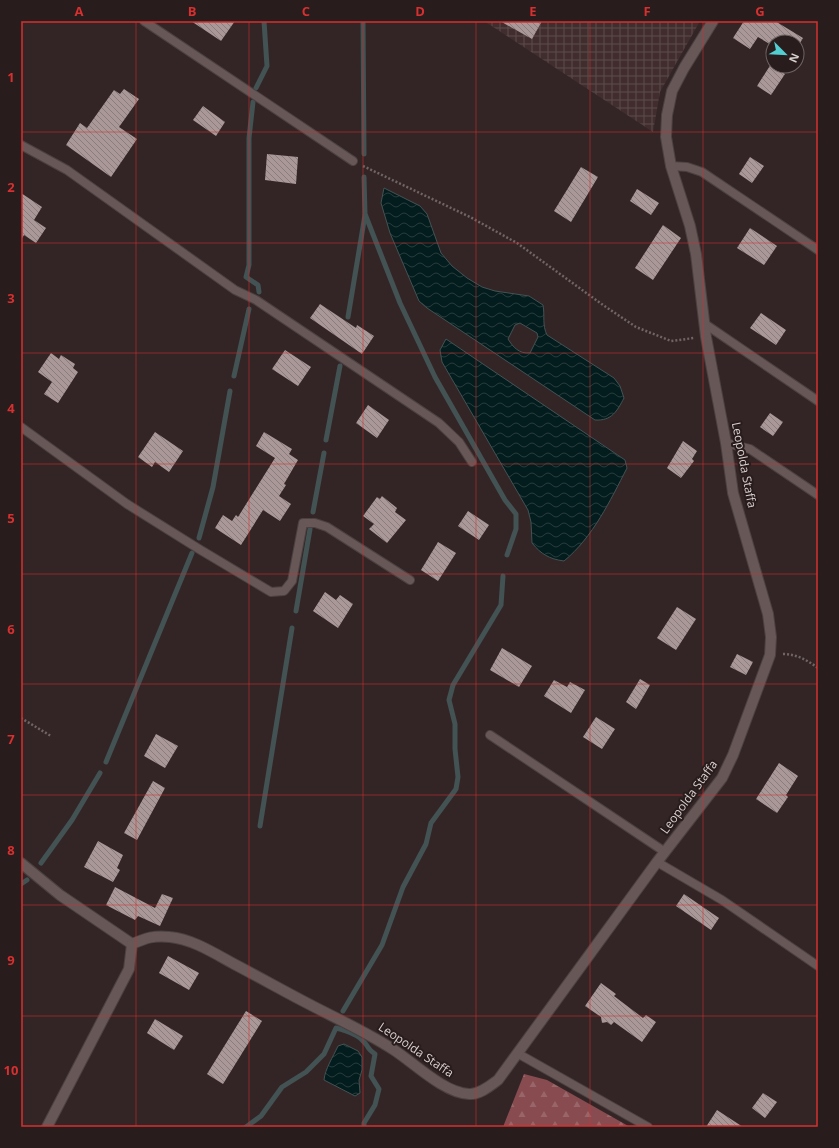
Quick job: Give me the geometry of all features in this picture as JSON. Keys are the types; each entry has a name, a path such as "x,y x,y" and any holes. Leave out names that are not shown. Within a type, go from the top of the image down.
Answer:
{"street":[{"name":"Leopolda Staffa","path":"132,944 150,936 170,937 184,940 208,950 370,1035 395,1050 436,1081 453,1090 469,1094 486,1089 498,1080 657,862 722,778 733,754 770,655 771,637 768,614 733,492 726,443 706,337 696,254 690,226 670,166 666,136 667,115 672,91 684,68 714,21"},
{"path":"21,863 60,895 132,944 129,969 47,1127"}],"lane":[{"path":"144,21 353,161"},
{"path":"21,145 29,151 67,170 235,290 256,300 439,423 459,442 472,462"},
{"path":"670,166 687,167 702,172 818,250"},
{"path":"705,324 818,401"},
{"path":"21,427 127,504 271,592 284,591 292,581 303,523 315,523 327,527 410,580"},
{"path":"726,443 750,449 818,495"},
{"path":"490,735 665,852"},
{"path":"657,862 722,900 818,966"},
{"path":"517,1054 648,1127"}],"path":[{"path":"353,161 518,243 603,305 636,327 671,341 706,337"},
{"path":"770,655 789,654 803,658 818,668"},
{"path":"21,718 51,736"}],"shaded area":[{"path":"484,21 700,21 660,92 653,132"}],"green space":[{"path":"524,1074 547,1080 630,1127 503,1127"}],"water":[{"path":"384,188 420,206 427,214 441,253 452,266 467,278 482,287 495,291 529,296 543,305 547,335 614,378 620,386 624,398 616,411 606,419 595,420 427,308 419,301 390,233 381,203","holes":["520,323 537,333 538,337 530,353 517,349 508,339 515,325"]},
{"path":"446,339 625,460 627,468 600,518 584,541 564,561 554,559 546,555 532,543 531,522 528,510 442,362 440,350"},
{"path":"344,1044 358,1051 362,1057 362,1070 359,1080 360,1093 355,1096 324,1080 328,1067 338,1046"}],"building":[{"path":"191,21 235,21 221,41"},
{"path":"500,21 542,21 532,39"},
{"path":"744,21 775,21 796,34 765,34 765,41 758,37 750,49 733,38"},
{"path":"765,74 785,74 771,95 757,86"},
{"path":"124,89 139,99 119,127 137,139 111,177 66,145 80,123 87,128 114,90 120,94"},
{"path":"203,106 225,122 216,136 193,120"},
{"path":"267,154 298,157 296,184 265,180"},
{"path":"750,157 764,166 752,183 739,174"},
{"path":"581,167 598,177 571,222 554,211"},
{"path":"637,189 659,203 651,215 630,201"},
{"path":"21,193 42,207 34,220 46,228 36,243 24,235 21,240"},
{"path":"663,225 681,238 653,280 635,268"},
{"path":"750,228 777,246 764,265 737,248"},
{"path":"320,304 356,328 357,325 374,336 362,354 310,318"},
{"path":"761,313 786,330 776,345 750,328"},
{"path":"285,350 311,367 298,386 272,369"},
{"path":"51,353 59,359 61,355 75,364 73,368 78,372 58,403 44,394 52,382 38,372"},
{"path":"368,405 389,420 377,438 356,423"},
{"path":"770,413 783,422 773,436 760,427"},
{"path":"155,432 183,451 169,472 155,462 152,467 138,457"},
{"path":"264,432 292,449 289,454 298,460 279,496 291,504 280,521 263,510 241,545 215,528 223,515 232,521 236,515 238,517 275,458 256,446"},
{"path":"683,441 697,451 692,459 694,461 681,478 667,468"},
{"path":"382,496 397,508 395,512 406,520 387,543 369,529 374,524 363,516 377,497 380,499"},
{"path":"468,511 489,525 479,540 458,526"},
{"path":"438,542 456,553 438,581 421,570"},
{"path":"325,592 336,600 340,595 353,604 338,628 313,611"},
{"path":"677,607 696,619 676,650 657,638"},
{"path":"502,648 532,666 519,687 490,670"},
{"path":"737,654 753,662 746,675 730,667"},
{"path":"640,679 650,685 636,709 626,702"},
{"path":"554,680 567,687 570,682 585,690 571,713 544,696"},
{"path":"596,717 615,729 602,749 583,737"},
{"path":"156,734 178,746 165,768 144,756"},
{"path":"779,763 798,776 786,795 788,797 777,813 756,799"},
{"path":"153,781 165,788 137,840 124,833"},
{"path":"98,841 123,855 117,868 120,870 113,882 84,867"},
{"path":"115,887 155,908 162,894 173,898 160,926 138,916 135,920 106,905"},
{"path":"684,894 719,918 711,930 676,906"},
{"path":"168,956 199,973 189,990 159,973"},
{"path":"601,983 616,994 614,996 643,1018 646,1015 656,1022 642,1042 614,1022 611,1025 607,1022 602,1023 601,1017 585,1006"},
{"path":"246,1011 262,1021 223,1084 207,1074"},
{"path":"155,1019 183,1036 174,1050 147,1033"},
{"path":"763,1093 777,1102 765,1118 752,1108"},
{"path":"717,1110 743,1127 706,1127"}],"waterway":[{"path":"256,88 267,66 264,21"},
{"path":"363,21 364,154"},
{"path":"253,102 249,138 249,265 246,277 258,285 259,292"},
{"path":"364,177 365,214 400,303 435,377 505,500 516,514 516,529 507,555"},
{"path":"348,317 365,215"},
{"path":"234,376 249,309"},
{"path":"326,440 340,366"},
{"path":"199,538 213,487 230,391"},
{"path":"313,512 324,453"},
{"path":"296,611 310,529"},
{"path":"106,762 192,553"},
{"path":"343,1011 382,945 403,887 426,844 431,823 456,789 458,777 455,749 455,724 449,700 453,685 501,605 503,576"},
{"path":"260,826 292,628"},
{"path":"41,863 72,820 100,773"},
{"path":"21,884 27,880"},
{"path":"246,1127 261,1116 282,1087 306,1072 324,1054 336,1028 347,1031 359,1037 375,1054 371,1076 379,1089 375,1105 364,1123 364,1127"}]}
